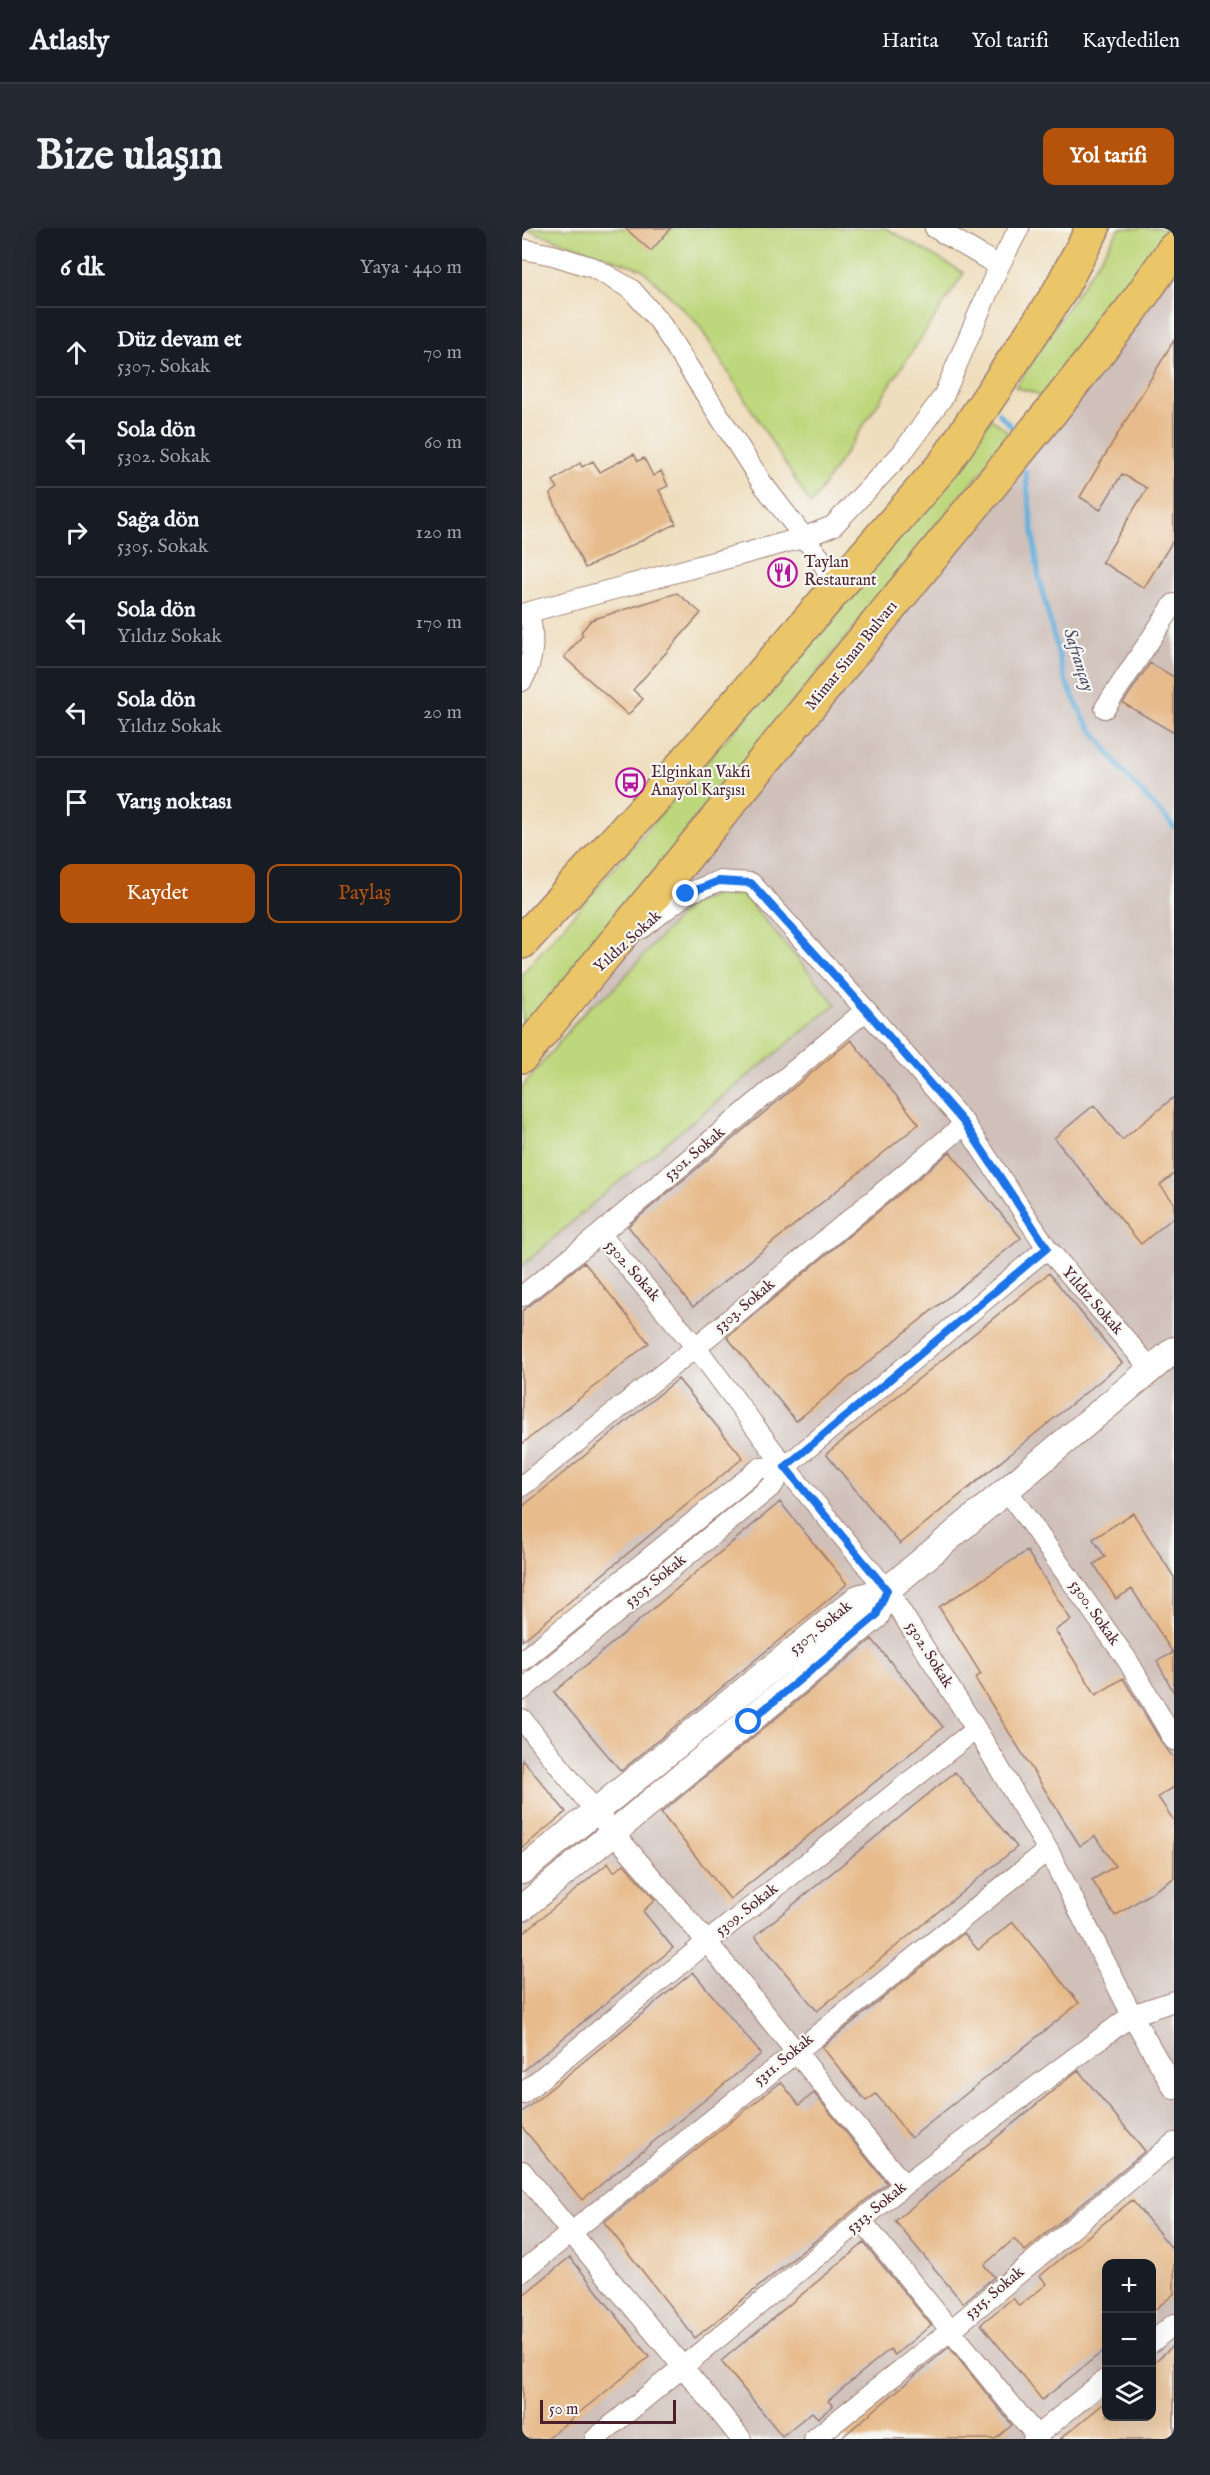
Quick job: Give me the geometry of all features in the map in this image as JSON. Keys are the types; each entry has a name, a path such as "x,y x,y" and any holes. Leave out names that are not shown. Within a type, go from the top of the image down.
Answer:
{"highway":[{"path":"522,942 651,801 945,463 1058,294 1093,228"},
{"name":"Mimar Sinan Bulvarı","path":"522,1056 1053,409 1132,309 1174,249"}],"street":[{"path":"935,228 999,266"},
{"path":"522,681 527,672 534,639 526,613 802,538 833,526 902,453 943,397 999,266 1019,228"},
{"path":"522,249 553,255 594,268 631,289 659,321 762,483 802,538 820,558 837,588"},
{"path":"1105,708 1174,604"},
{"name":"Yıldız Sokak","path":"587,978 652,918 686,894 719,881 751,883 965,1124 1047,1248 1151,1369"},
{"name":"5301. Sokak","path":"522,1296 600,1234 866,1010"},
{"name":"5303. Sokak","path":"522,1486 696,1347 965,1124"},
{"name":"5302. Sokak","path":"600,1234 696,1347 785,1467 887,1590 976,1730 1048,1850 1132,2016 1174,2089"},
{"name":"5305. Sokak","path":"522,1690 772,1486 785,1467 1047,1248"},
{"path":"887,1590 1174,1350"},
{"name":"5305. Sokak","path":"522,1661 760,1468 785,1467"},
{"name":"5300. Sokak","path":"1007,1490 1128,1661 1174,1740"},
{"name":"5307. Sokak","path":"522,1871 858,1598 887,1590"},
{"name":"5307. Sokak","path":"522,1908 876,1616 887,1590"},
{"path":"522,1719 595,1812 707,1942 904,2185"},
{"name":"5309. Sokak","path":"522,2094 707,1942 976,1730"},
{"name":"5311. Sokak","path":"522,2272 1048,1850"},
{"name":"5313. Sokak","path":"595,2439 904,2185 1132,2016 1174,2001"},
{"name":"5315. Sokak","path":"814,2439 951,2330 1174,2143"},
{"path":"522,2171 569,2232 684,2365 741,2439"},
{"path":"861,2220 1036,2438 1102,2383"},
{"path":"1156,2339 1174,2324"}],"shaded area":[{"path":"1174,261 1174,2439 522,2439 522,1086 1166,276"}],"green space":[{"path":"522,228 886,228 964,273 811,505 698,324 642,269"},
{"path":"1120,228 1174,228 1174,232 1146,272 1045,401 1035,393 1015,387"},
{"path":"991,419 1004,428 1010,437 522,1034 522,974 855,590"},
{"path":"716,894 743,895 836,1004 598,1199 522,1266 522,1087 588,1008 613,990 687,907"}],"building":[{"path":"625,228 671,228 651,251"},
{"path":"1174,340 1174,539 1144,588 1102,562 1147,488 1122,474 1100,510 1080,497"},
{"path":"634,454 638,461 644,458 653,476 661,471 668,486 659,490 676,524 585,568 550,494 558,488 553,481 580,463 582,467 593,461 600,472"},
{"path":"677,593 701,613 633,690 643,699 628,715 564,657 583,635 581,632 591,620"},
{"path":"1150,663 1174,677 1174,733 1123,703"},
{"path":"851,1040 919,1124 693,1307 628,1226"},
{"path":"1174,1097 1174,1174 1160,1185 1174,1203 1174,1217 1141,1244 1054,1138 1094,1105 1122,1140"},
{"path":"950,1152 1021,1238 796,1421 727,1337"},
{"path":"584,1262 649,1343 522,1444 522,1311"},
{"path":"1049,1273 1122,1363 900,1544 826,1454"},
{"path":"678,1379 743,1458 522,1641 522,1507"},
{"path":"780,1502 847,1584 621,1771 554,1692"},
{"path":"1133,1513 1174,1577 1174,1693 1157,1661 1173,1653 1132,1589 1116,1599 1094,1564 1105,1557 1093,1539"},
{"path":"1027,1551 1071,1620 1055,1630 1096,1695 1123,1678 1164,1746 1174,1758 1174,1787 1158,1797 1174,1821 1174,1878 1115,1916 1092,1880 1115,1866 1095,1836 1080,1846 975,1678 981,1674 939,1607"},
{"path":"872,1639 943,1727 730,1899 661,1813"},
{"path":"522,1759 566,1812 522,1848"},
{"path":"955,1772 1017,1847 817,2011 755,1936"},
{"path":"608,1863 614,1872 624,1864 655,1900 643,1911 673,1948 522,2072 522,1934"},
{"path":"1013,1922 1079,2003 911,2138 876,2094 866,2101 822,2047 964,1933 978,1950"},
{"path":"693,1972 761,2054 582,2200 522,2127 522,2112"},
{"path":"1078,2070 1145,2151 1025,2251 1014,2239 984,2265 994,2277 963,2303 895,2221"},
{"path":"781,2082 799,2105 814,2093 887,2183 695,2338 604,2222"},
{"path":"1132,2200 1174,2251 1174,2294 1156,2309 1156,2259 1102,2259 1102,2352 1042,2400 981,2324 1013,2298 1019,2306 1047,2284 1040,2276"},
{"path":"864,2243 931,2325 895,2355 890,2349 828,2401 833,2406 818,2418 812,2412 782,2436 721,2361"},
{"path":"570,2257 649,2357 546,2439 522,2439 522,2296"},
{"path":"1174,2345 1174,2439 1060,2439 1102,2405 1102,2421 1156,2421 1156,2361"},
{"path":"949,2347 1012,2425 995,2439 840,2439"}],"waterway":[{"name":"Safrançay","path":"998,413 1017,432"},
{"name":"Safrançay","path":"1025,470 1039,578 1065,680 1084,719 1123,772 1174,827"}],"place":[{"name":"Taylan Restaurant","path":"783,572"},
{"name":"Elginkan Vakfı Anayol Karşısı","path":"630,782"}],"route":[{"path":"686,894 719,881 751,883 965,1124 1047,1248 785,1467 887,1590 876,1616 749,1722"}]}
